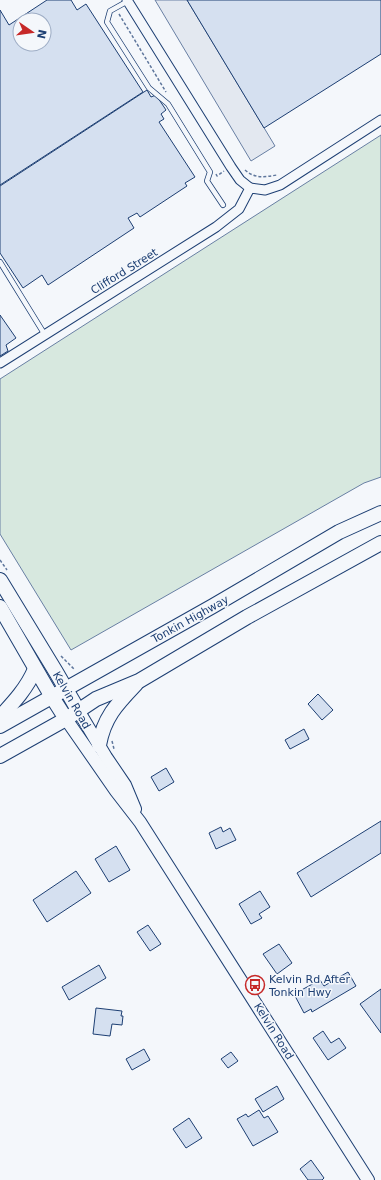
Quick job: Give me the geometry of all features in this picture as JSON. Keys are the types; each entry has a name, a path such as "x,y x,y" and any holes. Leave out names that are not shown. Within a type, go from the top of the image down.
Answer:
{"main road":[{"name":"Tonkin Highway","path":"0,726 213,606 339,532 381,513"},
{"path":"0,756 66,719 96,699 139,681 247,617 381,543"},
{"name":"Kelvin Road","path":"0,580 99,745 125,785 140,822"},
{"name":"Kelvin Road","path":"0,607 35,669 66,719 116,791 140,822 368,1180"},
{"path":"0,717 23,691 35,669"},
{"path":"99,745 106,721 121,700 139,681"}],"street":[{"path":"127,1 231,167 240,180 250,188 265,190 280,185 381,120"},
{"name":"Clifford Street","path":"0,363 216,227 239,209 250,188"}],"lane":[{"path":"127,1 110,11 107,22 149,88 168,104 210,172 207,181 223,205"},
{"path":"0,262 45,335"}],"path":[{"path":"243,167 252,176 264,178 277,175"}],"shaded area":[{"path":"155,0 187,0 275,146 251,161"},
{"path":"381,135 381,477 364,483 71,650 0,534 0,379"}],"building":[{"path":"47,0 71,0 77,10 86,4 143,92 0,185 0,10 9,25 12,23 12,52 52,52 52,12 29,12"},
{"path":"187,0 381,0 381,54 264,128"},
{"path":"147,90 151,97 156,95 166,110 161,114 164,119 159,122 195,177 185,183 187,186 140,217 137,213 128,218 134,228 48,285 42,275 23,288 0,253 0,186"},
{"path":"0,315 16,338 6,345 8,351 0,356"},
{"path":"318,694 333,710 322,720 308,704"},
{"path":"304,729 309,739 290,749 285,740"},
{"path":"166,768 174,782 159,791 151,777"},
{"path":"381,821 381,853 311,897 297,873"},
{"path":"221,827 223,832 230,828 236,840 216,849 209,833"},
{"path":"116,846 130,870 109,882 95,859"},
{"path":"76,871 91,893 47,922 33,900"},
{"path":"260,891 270,907 259,914 262,918 251,924 239,904"},
{"path":"148,925 161,944 150,951 137,932"},
{"path":"279,944 292,963 277,974 263,954"},
{"path":"99,965 106,978 69,1000 62,987"},
{"path":"348,972 356,986 312,1012 311,1009 304,1013 294,994 320,980 324,986"},
{"path":"381,989 381,1033 360,1004"},
{"path":"96,1008 122,1011 122,1025 112,1024 110,1036 93,1034"},
{"path":"323,1031 331,1043 339,1038 346,1048 328,1060 313,1038"},
{"path":"144,1049 150,1060 132,1070 126,1059"},
{"path":"231,1052 238,1061 228,1068 221,1059"},
{"path":"277,1086 284,1099 263,1112 255,1099"},
{"path":"259,1110 264,1118 268,1116 278,1132 253,1146 237,1119 246,1114 248,1117"},
{"path":"189,1118 202,1138 186,1148 173,1129"},
{"path":"311,1160 324,1178 322,1180 308,1180 300,1169"}],"place":[{"name":"Kelvin Rd After Tonkin Hwy","path":"255,985"}]}
